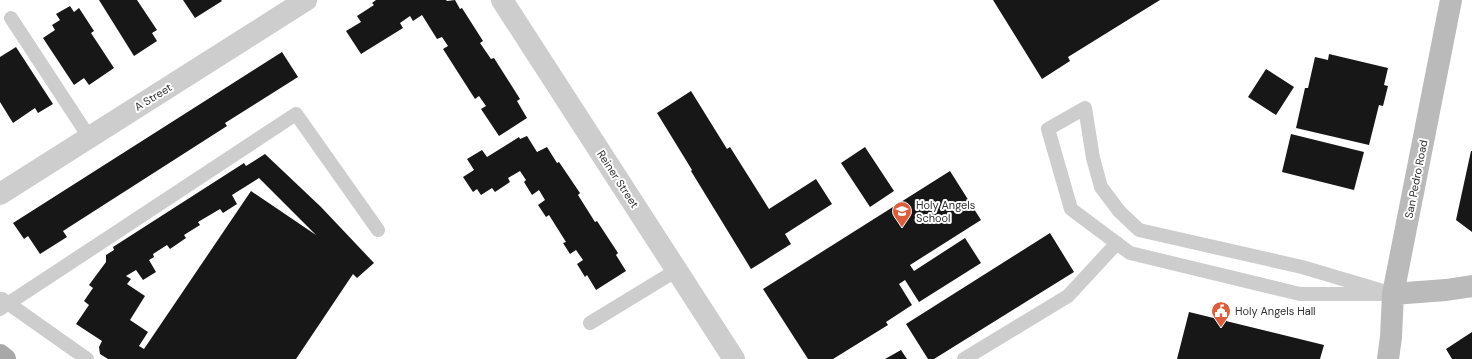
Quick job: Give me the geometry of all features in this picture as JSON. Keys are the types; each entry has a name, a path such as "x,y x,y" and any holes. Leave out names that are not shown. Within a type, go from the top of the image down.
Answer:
{"main road":[{"name":"San Pedro Road","path":"1388,359 1391,337 1393,294 1451,0"},
{"path":"1393,294 1446,290 1472,286"},
{"path":"0,355 5,359"}],"street":[{"name":"A Street","path":"0,194 306,0"},
{"name":"Reiner Street","path":"502,0 734,359"}],"lane":[{"path":"11,18 89,137"},
{"path":"1084,108 1093,158 1101,187 1119,211 1139,230 1302,267 1393,294 1300,294 1130,253 1071,209 1048,129 1084,108"},
{"path":"87,359 3,303 296,114 378,230"},
{"path":"964,359 1068,296 1117,244"},
{"path":"590,323 677,270"}],"building":[{"path":"99,0 137,0 157,30 152,33 157,41 134,56"},
{"path":"183,0 221,0 222,1 195,18"},
{"path":"376,0 455,0 460,9 462,8 483,41 480,43 491,59 494,58 520,99 517,101 527,118 499,136 481,109 486,106 479,96 475,99 443,49 448,46 442,37 437,39 422,15 413,21 410,16 400,23 403,28 361,54 346,31 361,22 357,16 374,5 372,3"},
{"path":"993,0 1160,0 1068,57 1070,61 1042,79"},
{"path":"70,6 74,12 79,8 94,31 91,33 114,68 89,85 84,78 74,85 43,38 55,30 52,25 60,20 56,14"},
{"path":"16,47 53,104 38,113 35,108 13,123 0,102 0,57"},
{"path":"282,52 298,77 225,123 227,126 63,231 67,237 40,254 28,236 24,239 13,223"},
{"path":"1329,54 1388,68 1384,85 1388,86 1383,106 1379,105 1369,145 1296,128 1305,88 1308,88 1315,57 1328,60"},
{"path":"1266,69 1294,87 1276,115 1248,97"},
{"path":"691,91 727,149 730,147 769,209 816,179 832,204 785,234 791,244 751,269 657,113"},
{"path":"1291,134 1364,152 1354,190 1282,172"},
{"path":"527,136 537,152 547,147 557,163 559,162 580,193 578,195 595,222 597,221 618,253 616,255 626,271 596,290 587,275 585,277 577,264 583,260 576,250 570,254 563,243 566,242 549,215 546,217 538,205 545,200 539,190 532,195 524,182 526,180 520,171 508,178 510,182 495,192 492,188 481,195 477,189 473,192 463,177 474,170 467,159 482,150 487,157 519,137 520,139"},
{"path":"865,147 894,191 870,207 841,163"},
{"path":"1472,151 1472,232 1456,220"},
{"path":"265,154 321,207 374,263 357,278 353,274 296,359 108,359 100,354 99,347 102,341 76,324 89,305 84,301 93,288 89,285 106,262 106,255 114,250 113,247 244,163 246,166","holes":["259,178 316,235 251,191 144,349 139,346 148,332 130,320 145,296 127,284 131,279 126,276 136,270 143,280 156,272 149,260 154,257 153,254 167,245 170,249 186,238 184,235 200,225 198,222 220,209 223,213 237,204 232,195"]},
{"path":"950,171 981,220 910,265 914,271 965,238 981,263 919,302 905,280 899,284 912,305 886,322 888,325 833,359 808,359 763,289"},
{"path":"1050,233 1074,272 934,359 928,359 906,324"},
{"name":"Holy Angels Hall","path":"1189,312 1324,345 1320,359 1177,359"},
{"path":"1472,332 1472,359 1452,359 1446,349"},
{"path":"901,350 907,359 885,359"}],"place":[{"name":"Holy Angels School","path":"902,228"},
{"name":"Holy Angels Hall","path":"1221,328"}]}
